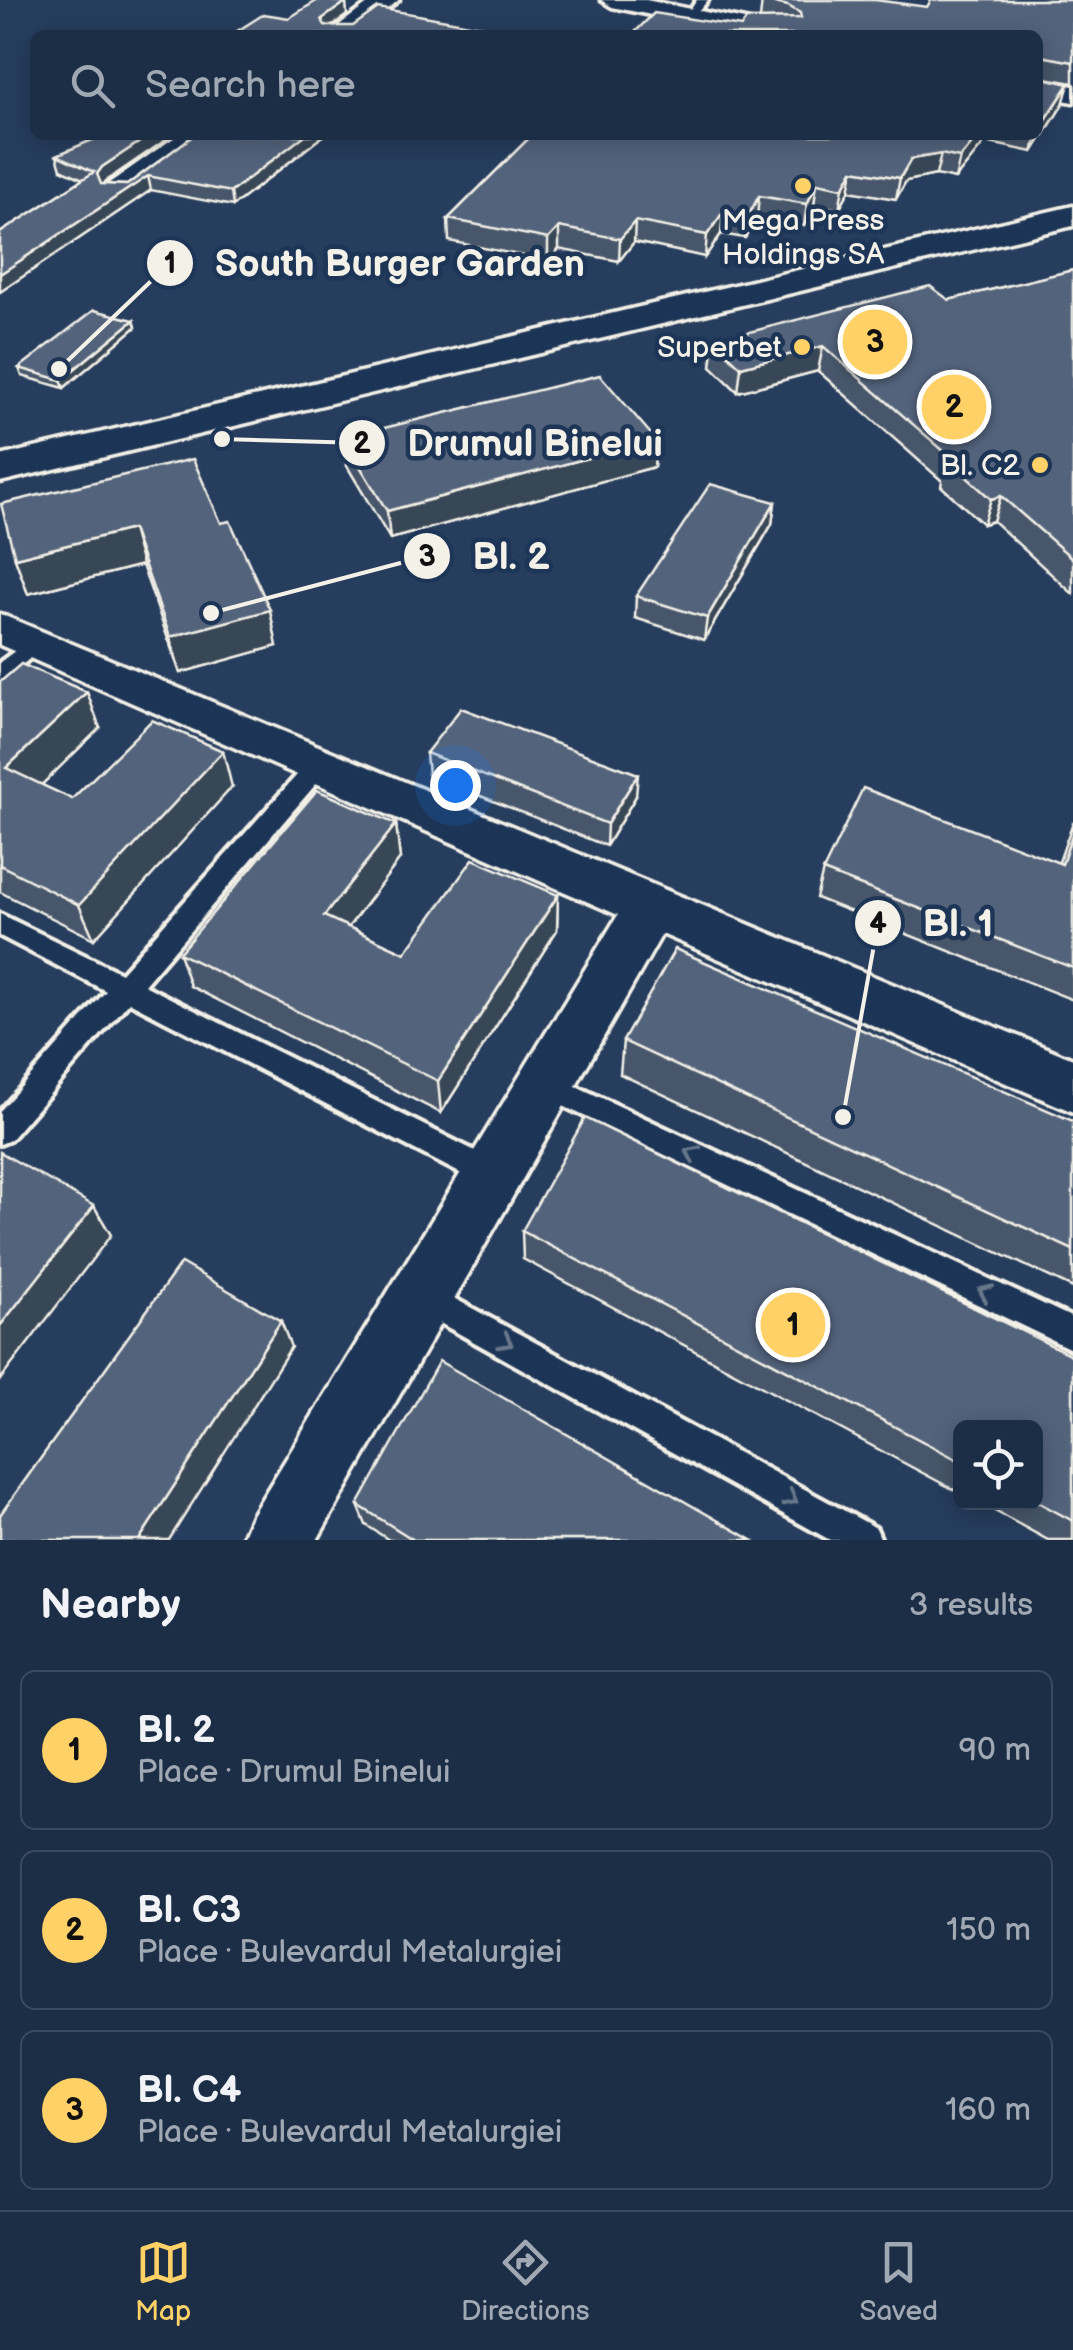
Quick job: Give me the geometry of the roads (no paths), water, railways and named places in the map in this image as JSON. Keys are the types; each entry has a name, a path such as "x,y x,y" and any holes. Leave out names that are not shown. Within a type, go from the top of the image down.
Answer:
{"main road":[{"path":"0,469 1073,216"}],"street":[{"path":"345,30 388,0"},
{"path":"612,0 696,8 768,30"},
{"path":"1043,88 1073,94"},
{"path":"118,190 189,140"},
{"path":"12,648 320,764 1073,1086"},
{"path":"277,1540 651,906"}],"lane":[{"path":"0,1131 320,764"},
{"path":"0,924 493,1174"},
{"path":"546,1084 1073,1334"},
{"path":"421,1295 864,1540"}],"place":[{"name":"Mega Press Holdings SA","path":"803,186"},
{"name":"Bl. C4","path":"875,342"},
{"name":"Superbet","path":"802,347"},
{"name":"South Burger Garden","path":"59,369"},
{"name":"Bl. C3","path":"954,407"},
{"name":"Drumul Binelui","path":"222,439"},
{"name":"Bl. C2","path":"1040,465"},
{"name":"Bl. 2","path":"211,613"},
{"name":"Bl. 1","path":"843,1117"},
{"name":"Bl. 2","path":"793,1325"}]}
